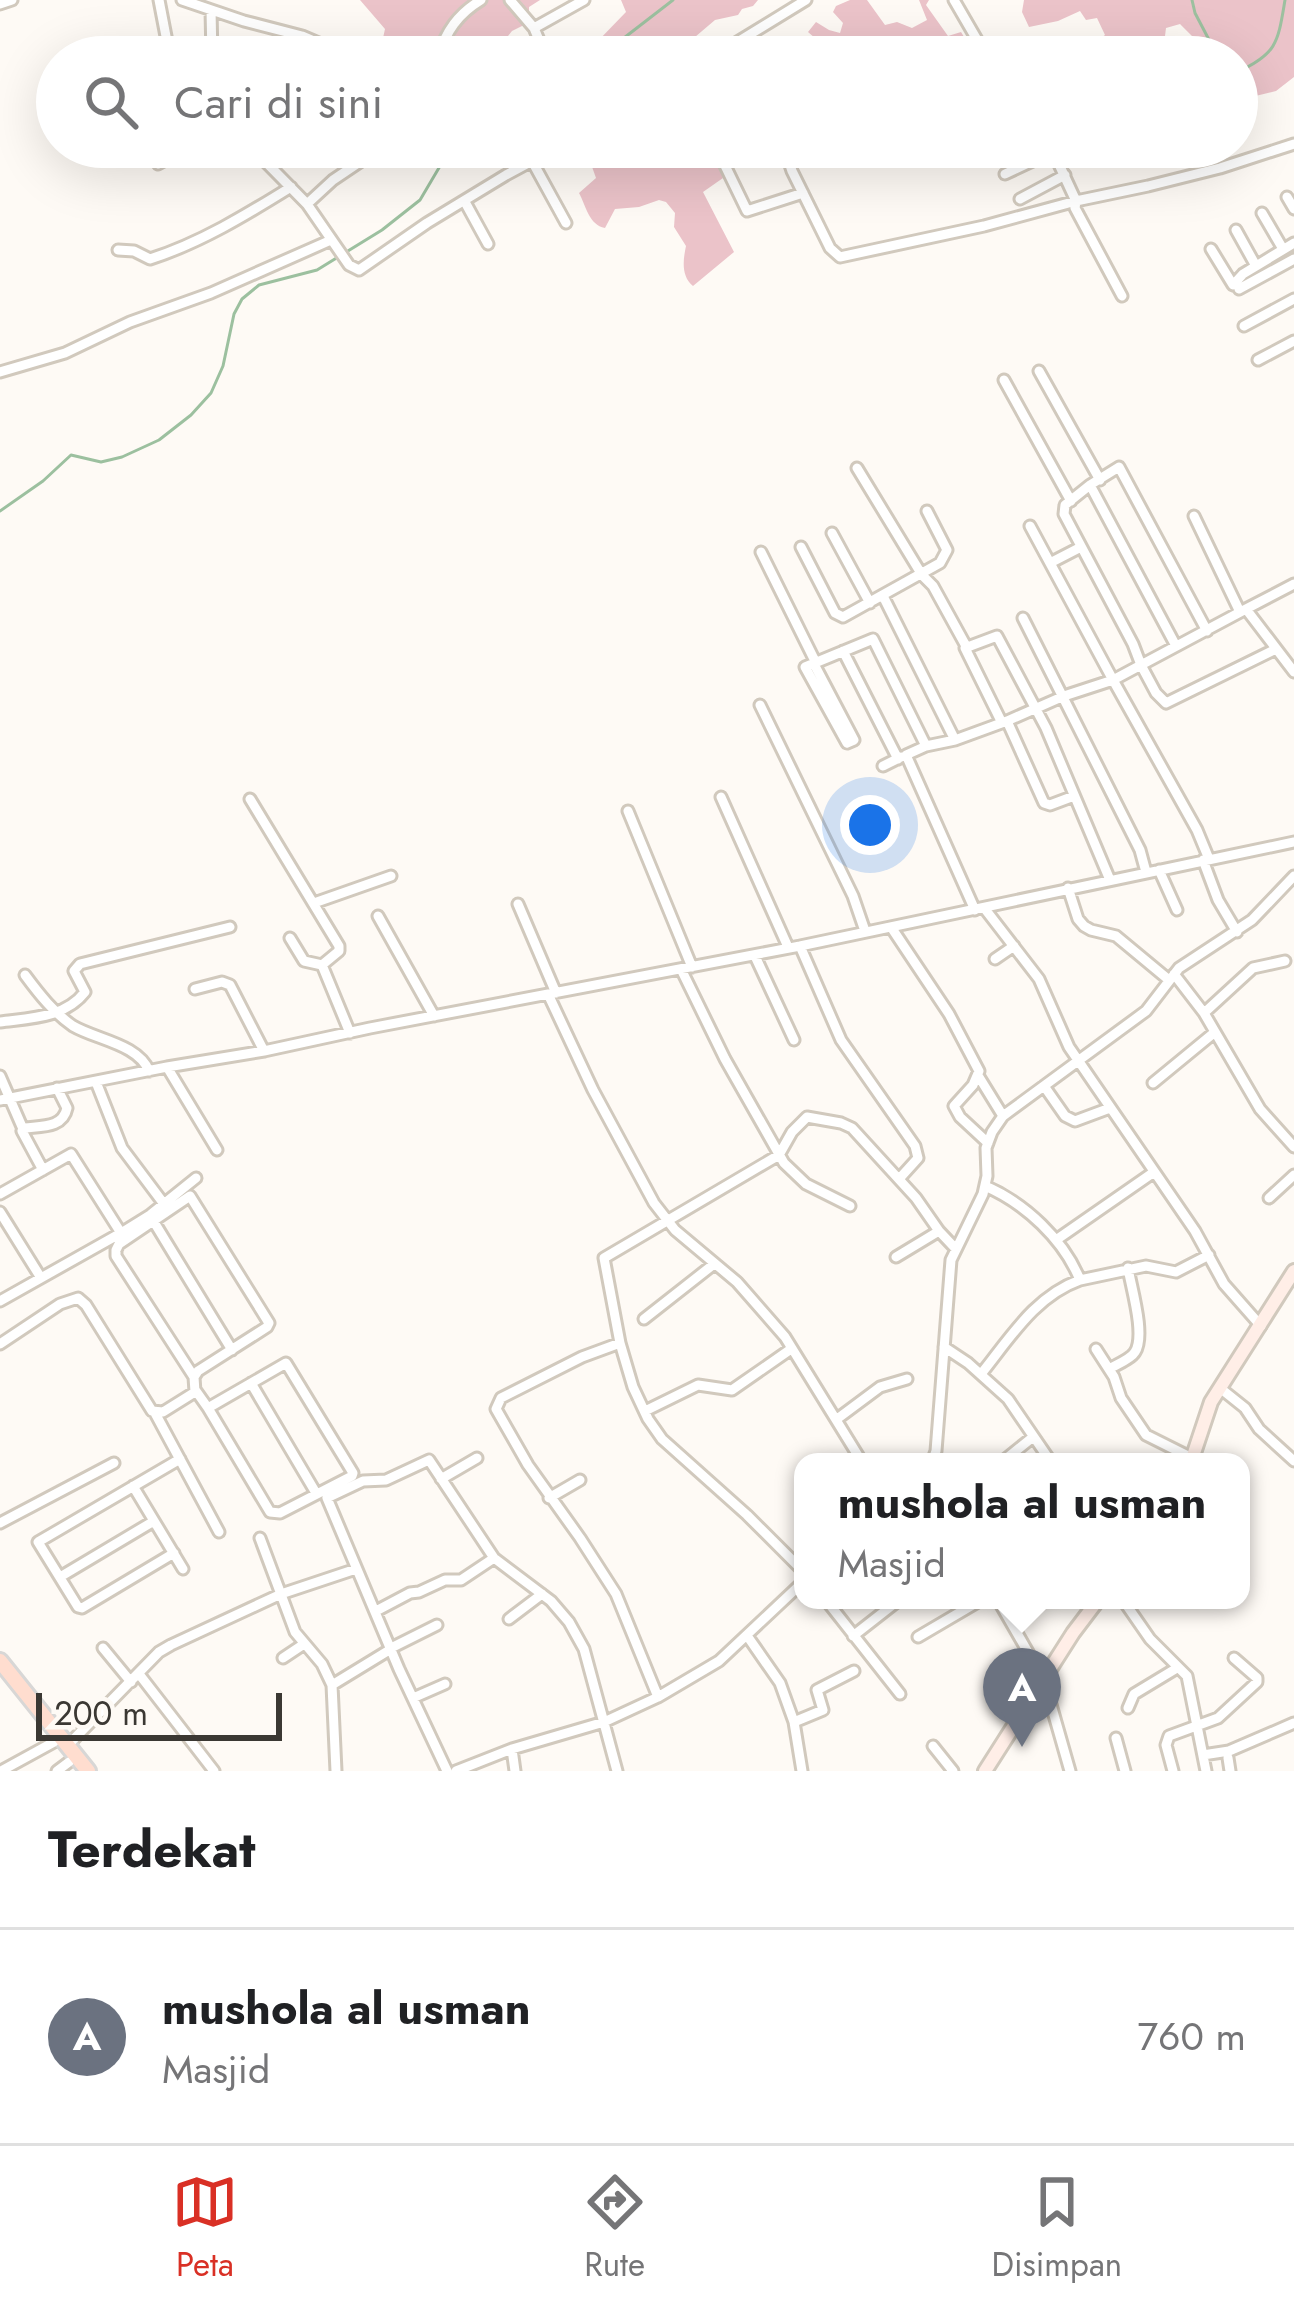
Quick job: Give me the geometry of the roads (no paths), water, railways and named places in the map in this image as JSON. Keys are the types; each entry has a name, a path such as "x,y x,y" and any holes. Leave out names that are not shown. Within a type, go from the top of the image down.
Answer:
{"main road":[{"path":"1193,1453 1211,1402 1294,1271"},
{"path":"985,1771 1092,1609"},
{"path":"0,1661 24,1688 74,1768"}],"street":[{"path":"0,4 12,0"},
{"path":"159,0 166,36"},
{"path":"182,0 302,36"},
{"path":"448,36 462,11 481,0"},
{"path":"510,0 538,36"},
{"path":"534,28 584,0"},
{"path":"748,35 806,0"},
{"path":"954,0 975,36"},
{"path":"211,10 212,36"},
{"path":"1258,156 1294,144"},
{"path":"272,168 307,204 349,266 359,270 521,168"},
{"path":"307,204 351,168"},
{"path":"536,168 566,223"},
{"path":"726,168 748,211 803,194"},
{"path":"792,168 830,248 840,257 1220,168"},
{"path":"1005,174 1017,168"},
{"path":"1062,168 1075,208 1122,296"},
{"path":"1020,199 1065,175"},
{"path":"118,250 134,250 150,259 164,254 241,219 291,187"},
{"path":"1287,197 1294,209"},
{"path":"465,202 488,244"},
{"path":"1262,213 1283,249"},
{"path":"1236,230 1256,266"},
{"path":"0,372 65,353 331,240"},
{"path":"1211,249 1233,286 1243,274 1294,243"},
{"path":"1239,289 1292,263"},
{"path":"1244,326 1294,299"},
{"path":"1258,360 1294,341"},
{"path":"1039,371 1176,646"},
{"path":"1004,380 1070,501"},
{"path":"857,467 932,584 1044,803 1074,796"},
{"path":"1207,631 1119,467 1070,501 1063,510 1141,665 1166,703 1276,649"},
{"path":"801,547 837,616 843,617 940,563 947,550 927,511"},
{"path":"1194,516 1243,611 1294,672"},
{"path":"1030,526 1197,830 1218,900 1237,932"},
{"path":"832,533 870,603"},
{"path":"1051,563 1082,547"},
{"path":"760,552 815,663 854,740 847,743 805,668 815,663 872,639 926,746"},
{"path":"883,766 926,746 955,740 1113,680 1294,584"},
{"path":"883,596 955,740"},
{"path":"1023,618 1140,850 1146,872"},
{"path":"966,646 997,635 1046,728 1110,880"},
{"path":"843,652 980,909 1040,980 1069,1047 1195,1231 1224,1284 1261,1326"},
{"path":"760,705 853,896 865,931"},
{"path":"721,797 788,947"},
{"path":"250,799 340,949 322,965"},
{"path":"628,811 725,1058 779,1155 806,1184 850,1206"},
{"path":"5,1099 755,956 1294,842"},
{"path":"1159,870 1177,910"},
{"path":"314,903 391,876"},
{"path":"935,1453 955,1248 985,1186 988,1143 1003,1116 1146,1011 1179,968 1237,932 1292,881"},
{"path":"1068,888 1084,926 1116,936 1172,977 1204,1013 1260,1109 1294,1148"},
{"path":"518,904 552,993 628,1157 668,1223 749,1294 791,1349 856,1453"},
{"path":"378,916 434,1016"},
{"path":"0,1022 56,1013 84,995 74,971 80,964 230,927"},
{"path":"891,927 949,1013 1003,1116"},
{"path":"290,938 304,961 322,965"},
{"path":"800,946 842,1040 915,1146 918,1158 898,1179"},
{"path":"994,959 1014,946"},
{"path":"755,956 794,1040"},
{"path":"1204,1013 1253,968 1285,961"},
{"path":"322,965 350,1033"},
{"path":"25,975 56,1013 77,1028 135,1053 149,1071"},
{"path":"195,988 222,982 230,985 264,1051"},
{"path":"1153,1083 1216,1032"},
{"path":"167,1067 217,1150"},
{"path":"0,1076 5,1099 44,1170"},
{"path":"979,1077 954,1106 988,1143"},
{"path":"96,1082 122,1148 164,1204"},
{"path":"1044,1086 1065,1116 1075,1121 1110,1108"},
{"path":"22,1129 47,1126 64,1117 67,1108 57,1088"},
{"path":"794,1562 662,1439 644,1411 620,1343 604,1258 779,1155 807,1117 852,1128 955,1248"},
{"path":"0,1194 71,1154 121,1233"},
{"path":"1056,1240 1154,1172"},
{"path":"1269,1198 1294,1175"},
{"path":"0,1300 121,1233 196,1178"},
{"path":"985,1186 1018,1205 1056,1240 1081,1280"},
{"path":"194,1377 269,1324 190,1196 119,1244 116,1256 194,1377 196,1391 270,1513 280,1513 353,1473 289,1364 208,1408"},
{"path":"0,1212 41,1277"},
{"path":"154,1222 232,1350"},
{"path":"896,1257 939,1231"},
{"path":"981,1374 1032,1311 1059,1289 1128,1268 1145,1266 1176,1273 1209,1256"},
{"path":"644,1319 714,1264"},
{"path":"1109,1369 1137,1347 1128,1268"},
{"path":"0,1344 60,1304 78,1298 155,1413 219,1532"},
{"path":"620,1343 552,1370 498,1401 496,1409 549,1498 616,1594 658,1697"},
{"path":"944,1347 1008,1399 1045,1453"},
{"path":"644,1411 698,1385 732,1390 791,1349"},
{"path":"1096,1349 1146,1435 1178,1453"},
{"path":"837,1419 880,1387 908,1379"},
{"path":"251,1383 316,1493"},
{"path":"1220,1388 1294,1461"},
{"path":"155,1413 196,1391"},
{"path":"1013,1453 1033,1437"},
{"path":"440,1479 477,1458"},
{"path":"174,1553 82,1608 39,1539 180,1460"},
{"path":"447,1771 327,1498 363,1481 386,1480 429,1460 494,1558 560,1610 581,1642 617,1771"},
{"path":"0,1523 114,1462"},
{"path":"549,1498 580,1480"},
{"path":"133,1486 183,1569"},
{"path":"60,1576 154,1521"},
{"path":"260,1538 296,1632 332,1685 336,1771"},
{"path":"376,1610 446,1580 460,1580 494,1558"},
{"path":"2,1771 61,1744 171,1645 281,1594 356,1569"},
{"path":"456,1771 604,1722 658,1697 719,1661 794,1591"},
{"path":"509,1619 542,1594"},
{"path":"833,1609 900,1694"},
{"path":"853,1636 888,1609"},
{"path":"918,1636 965,1609"},
{"path":"1003,1609 1044,1680 1070,1771"},
{"path":"1130,1609 1150,1639 1187,1676 1206,1771"},
{"path":"332,1685 437,1625"},
{"path":"748,1637 772,1668 794,1722 802,1771"},
{"path":"284,1658 304,1644"},
{"path":"103,1648 135,1678 214,1771"},
{"path":"1173,1771 1166,1745 1169,1736 1218,1718 1257,1682 1234,1658"},
{"path":"1128,1708 1134,1694 1178,1668"},
{"path":"794,1722 822,1711 817,1690 854,1671"},
{"path":"413,1698 445,1684"},
{"path":"1202,1755 1228,1751 1294,1723"},
{"path":"1116,1738 1125,1771"},
{"path":"932,1745 953,1771"},
{"path":"512,1749 515,1771"},
{"path":"1228,1758 1230,1771"}],"waterway":[{"path":"626,36 673,0"},
{"path":"1192,0 1207,36"},
{"path":"1258,61 1274,45 1285,0"},
{"path":"0,511 71,455 101,462 122,457 159,440 191,415 211,393 223,366 234,314 242,299 259,285 317,270 382,230 420,200 439,168"}],"place":[{"name":"mushola al usman","path":"1022,1747"}]}
